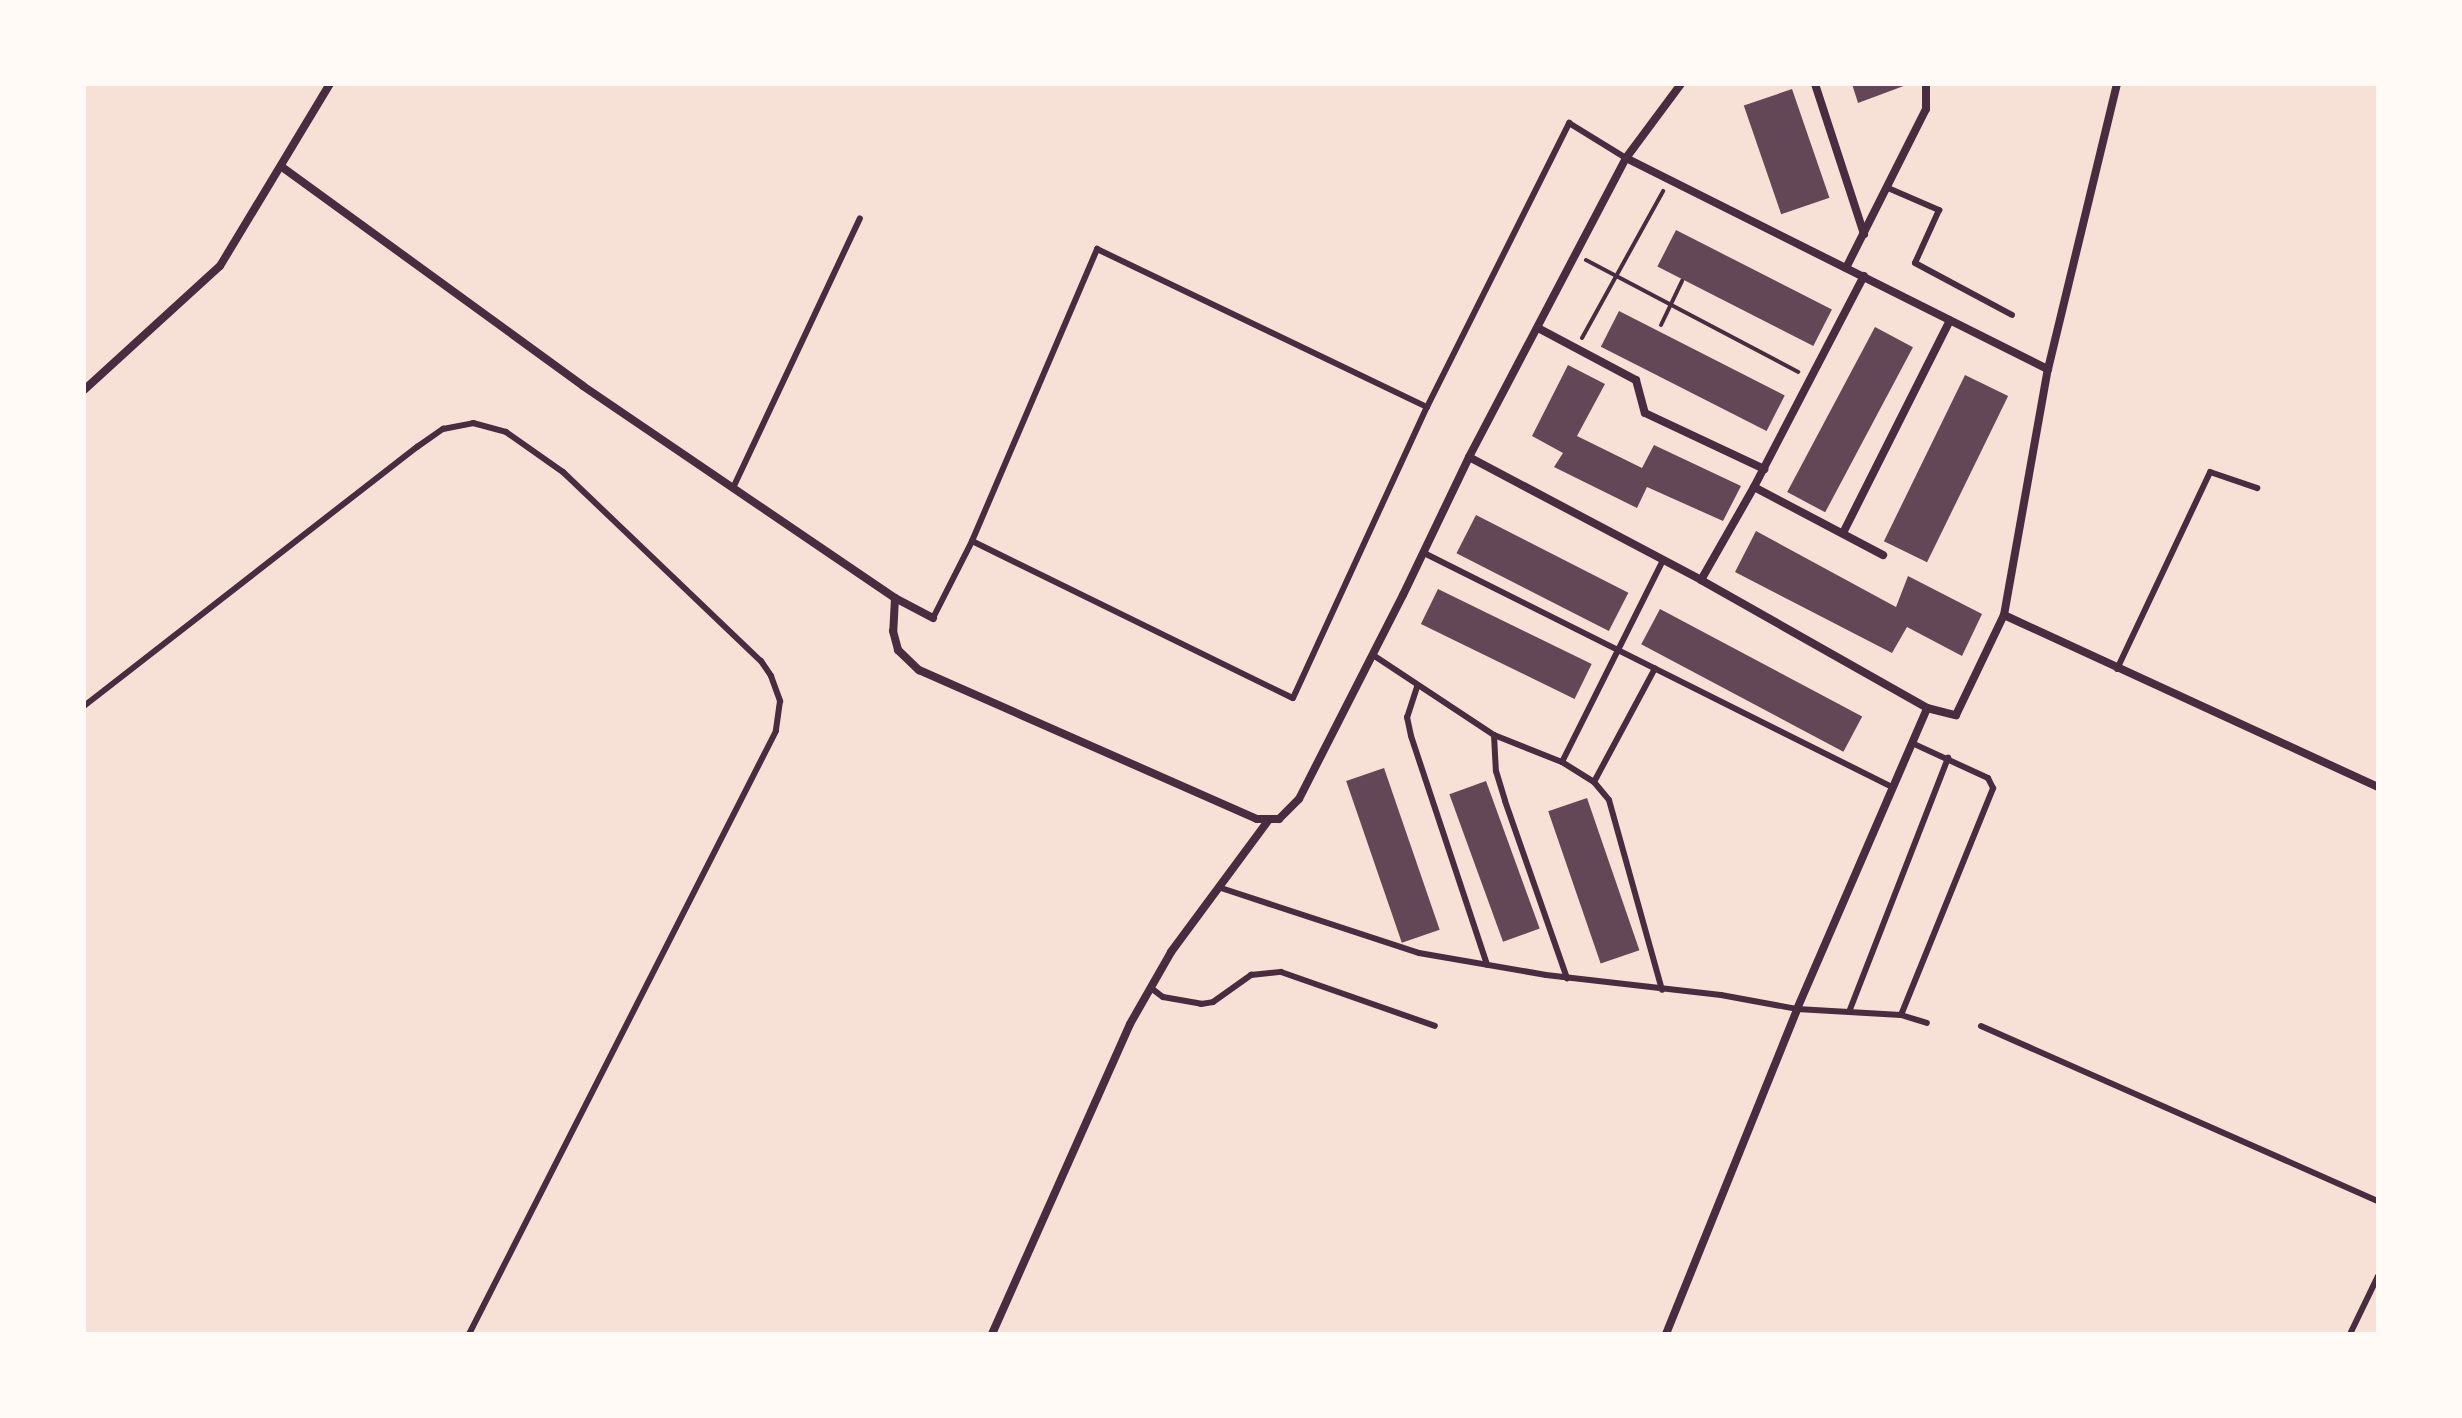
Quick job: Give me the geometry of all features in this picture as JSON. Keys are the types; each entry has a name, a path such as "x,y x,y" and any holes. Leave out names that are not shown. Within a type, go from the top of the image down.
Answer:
{"street":[{"path":"84,390 220,266 330,84"},
{"path":"895,598 893,631 898,650 919,670 1268,821 1279,819 1299,799 1424,553 1469,457 1626,158 1681,84"},
{"path":"1815,84 1864,234"},
{"path":"1846,268 1926,109 1926,84"},
{"path":"1469,457 1701,580 1927,708 1956,715 2004,615 2048,369 2117,84"},
{"path":"1626,158 2048,369"},
{"path":"282,167 583,386 895,598 933,618"},
{"path":"1701,580 1764,469 1864,276"},
{"path":"1843,533 1950,320"},
{"path":"1538,328 1636,380 1645,413 1764,469"},
{"path":"1754,487 1883,555"},
{"path":"2004,615 2378,787"},
{"path":"1666,1334 1797,1009 1927,708"},
{"path":"992,1334 1130,1024 1171,952 1268,821"}],"lane":[{"path":"972,541 1293,698 1427,407 1569,123 1626,158"},
{"path":"1888,188 1939,210 1915,263 2012,315"},
{"path":"733,488 860,218"},
{"path":"933,618 972,541 1097,249 1427,407"},
{"path":"84,706 417,447 443,429 473,423 506,432 563,472 761,661 771,676 780,701 776,731 469,1334"},
{"path":"2117,669 2210,472 2257,488"},
{"path":"1424,553 1892,787"},
{"path":"1562,762 1663,560"},
{"path":"1373,655 1417,687 1494,735 1562,762 1594,782 1609,800 1662,990"},
{"path":"1594,782 1655,668"},
{"path":"1417,687 1407,717 1411,736 1487,965"},
{"path":"1494,735 1496,771 1505,801 1567,978"},
{"path":"1901,1015 1993,788 1988,778 1912,743"},
{"path":"1849,1012 1948,758"},
{"path":"1221,888 1419,953 1567,978 1721,995 1797,1009 1901,1015 1927,1023"},
{"path":"1151,988 1163,997 1201,1004 1213,1002 1251,975 1281,972 1435,1026"},
{"path":"1981,1026 2378,1201"},
{"path":"2350,1334 2378,1276"}],"path":[{"path":"1577,347 1669,179"},
{"path":"1575,255 1811,378"},
{"path":"1661,325 1682,281"}],"building":[{"path":"1852,84 1909,84 1858,103"},
{"path":"1792,89 1829,198 1781,214 1744,106"},
{"path":"1676,230 1832,309 1813,346 1657,267"},
{"path":"1619,311 1785,395 1767,431 1601,347"},
{"path":"1875,327 1913,347 1825,512 1787,492"},
{"path":"1568,365 1605,384 1577,436 1642,468 1654,445 1741,486 1723,521 1647,487 1637,508 1554,467 1563,453 1532,436"},
{"path":"1965,375 2008,396 1927,562 1884,541"},
{"path":"1476,515 1628,593 1609,631 1456,553"},
{"path":"1756,531 1896,607 1908,576 1982,614 1962,656 1907,627 1892,653 1735,572"},
{"path":"1438,589 1592,664 1575,699 1421,624"},
{"path":"1660,609 1862,717 1843,752 1641,644"},
{"path":"1384,768 1440,930 1402,943 1346,781"},
{"path":"1486,781 1540,929 1503,942 1449,794"},
{"path":"1587,798 1639,950 1601,964 1548,811"}]}
